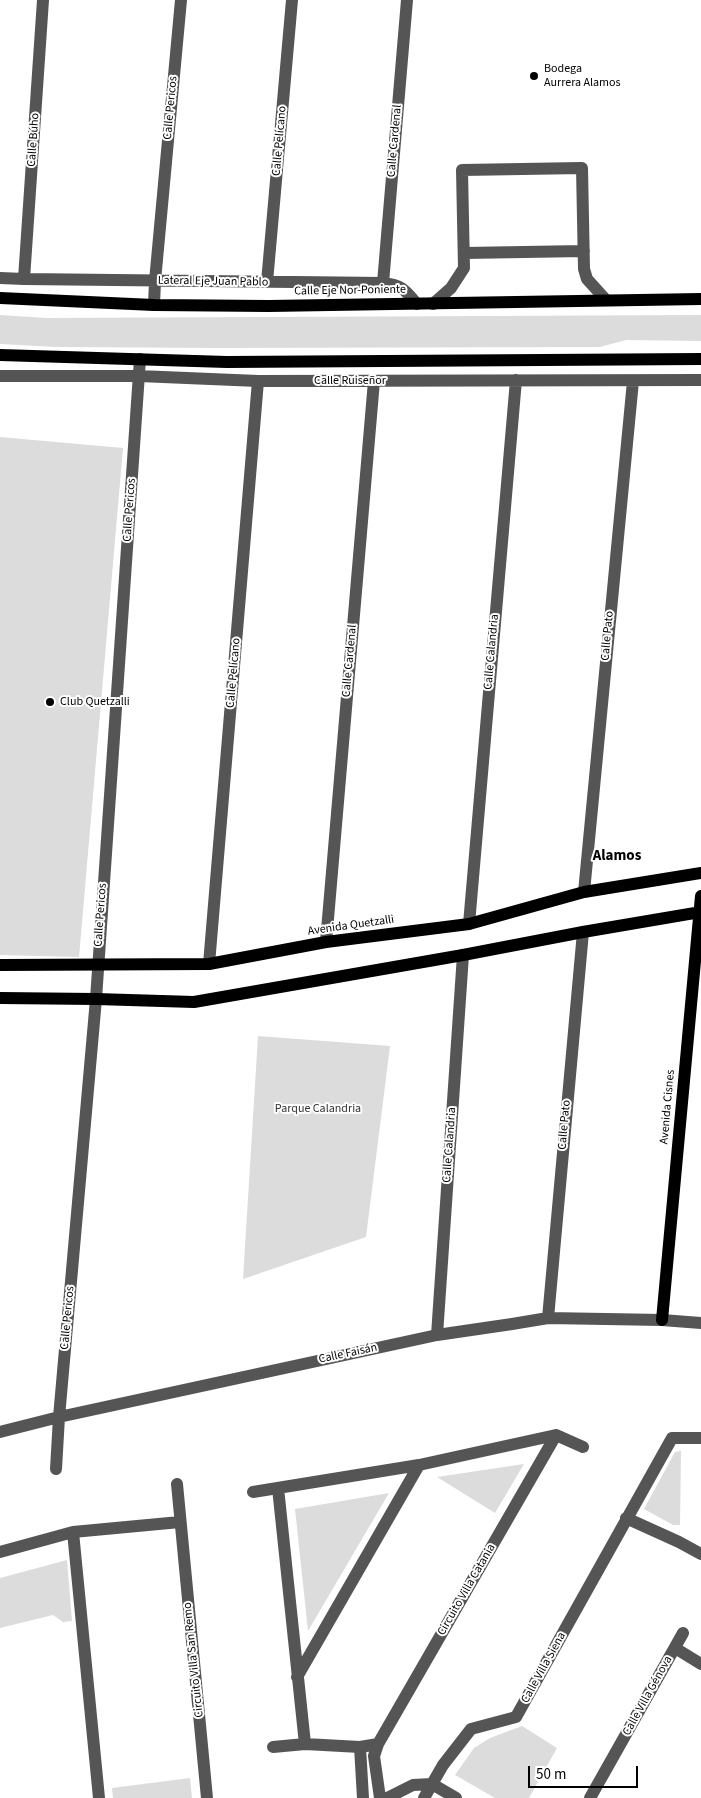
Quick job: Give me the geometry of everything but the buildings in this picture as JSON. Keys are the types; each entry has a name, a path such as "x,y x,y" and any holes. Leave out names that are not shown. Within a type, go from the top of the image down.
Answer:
{"main road":[{"name":"Calle Eje Nor-Poniente","path":"0,298 154,305 433,304 701,299"},
{"path":"0,355 227,362 701,358"},
{"name":"Avenida Quetzalli","path":"0,965 209,964 326,942 469,924 584,892 701,873"},
{"name":"Avenida Cisnes","path":"662,1320 701,896"},
{"path":"0,998 96,998 194,1002 701,912"}],"street":[{"name":"Calle Búho","path":"24,279 43,0"},
{"name":"Calle Pericos","path":"154,305 181,0"},
{"name":"Calle Pelícano","path":"267,282 292,0"},
{"name":"Calle Cardenal","path":"383,283 407,0"},
{"path":"433,304 451,288 464,268 462,170 582,168 584,269 587,279 606,300"},
{"path":"464,253 584,251"},
{"name":"Lateral Eje Juan Pablo","path":"0,278 383,283 398,284 417,304"},
{"name":"Calle Pericos","path":"56,1469 96,998 140,360"},
{"name":"Calle Ruiseñor","path":"0,376 139,376 258,381 701,380"},
{"name":"Calle Calandria","path":"469,924 516,380"},
{"name":"Calle Pelícano","path":"209,964 258,381"},
{"name":"Calle Cardenal","path":"326,942 374,381"},
{"name":"Calle Pato","path":"584,892 633,381"},
{"name":"Calle Pato","path":"548,1318 582,932"},
{"name":"Calle Calandria","path":"437,1335 463,955"},
{"name":"Calle Faisán","path":"0,1432 59,1417 437,1335 548,1318 662,1320 701,1323"},
{"path":"253,1492 419,1465 556,1435 583,1447"},
{"name":"Circuito Villa Catania","path":"380,1798 374,1756 378,1744 556,1435"},
{"name":"Calle Villa Siena","path":"424,1798 443,1765 471,1729 516,1717 672,1438 701,1438"},
{"path":"297,1677 419,1465"},
{"name":"Circuito Villa San Remo","path":"176,1484 207,1798"},
{"path":"278,1488 305,1744"},
{"path":"626,1518 701,1554"},
{"path":"0,1552 73,1532 180,1522"},
{"path":"73,1532 100,1798"},
{"path":"679,1542 701,1541"},
{"path":"675,1648 683,1633"},
{"name":"Calle Villa Génova","path":"591,1798 675,1648 701,1664"},
{"path":"273,1748 305,1744 360,1746 378,1744"},
{"path":"360,1746 364,1798"},
{"path":"388,1798 413,1785 432,1784 456,1798"}],"green space":[{"path":"0,315 46,318 701,315 701,341 626,340 600,347 56,347 0,344"},
{"name":"Club Quetzalli","path":"0,437 123,448 79,957 0,955"},
{"name":"Parque Calandria","path":"258,1036 390,1046 366,1237 243,1279"},
{"path":"681,1451 680,1525 673,1525 644,1509 675,1452"},
{"path":"524,1464 495,1513 437,1477"},
{"path":"389,1493 308,1631 295,1509"},
{"path":"67,1560 72,1621 63,1622 53,1615 0,1628 0,1578"},
{"path":"522,1726 557,1748 529,1798 495,1798 455,1775 474,1748 490,1738"},
{"path":"190,1778 192,1798 113,1798 112,1788"}],"place":[{"name":"Bodega Aurrera Alamos","path":"534,76"},
{"name":"Club Quetzalli","path":"50,702"}],"district":[{"name":"Alamos","path":"617,857"}]}
